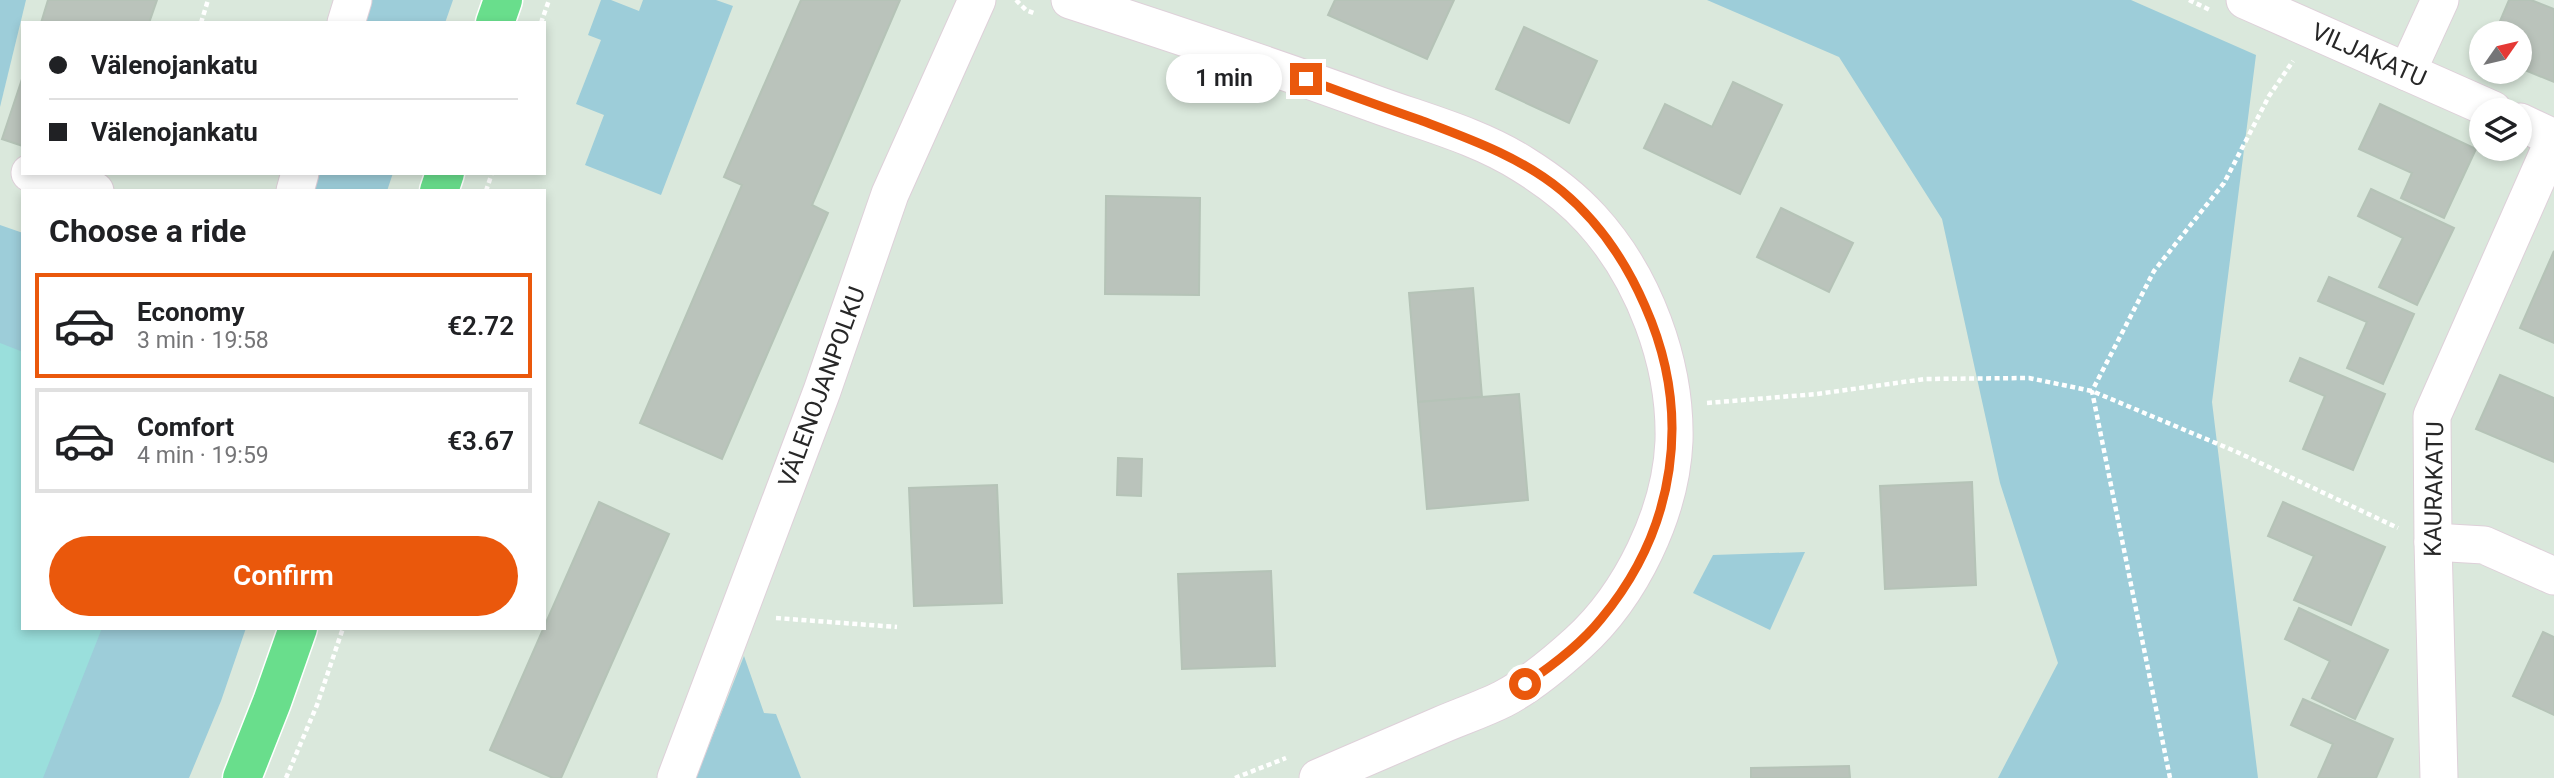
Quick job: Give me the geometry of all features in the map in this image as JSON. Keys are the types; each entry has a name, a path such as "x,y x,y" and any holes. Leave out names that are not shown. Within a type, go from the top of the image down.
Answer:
{"main road":[{"path":"496,21 503,0"},
{"path":"242,778 297,630"}],"street":[{"path":"347,21 354,0"},
{"name":"VÄLENOJANPOLKU","path":"676,778 822,391 890,194 977,0"},
{"name":"VILJAKATU","path":"2245,0 2469,99"},
{"path":"2407,72 2440,0"},
{"path":"1054,7 1257,61 1477,141 1531,170 1562,191 1591,219 1616,251 1636,286 1653,325 1666,366 1674,443 1660,512 1648,547 1631,578 1601,620 1545,670 1504,698 1318,778"},
{"path":"2532,128 2554,139"},
{"name":"KAURAKATU","path":"2439,778 2432,416 2554,139"},
{"path":"0,170 21,171"},
{"path":"37,175 88,189"},
{"path":"2433,542 2484,545 2554,576"}],"path":[{"path":"202,21 208,0"},
{"path":"542,21 549,0"},
{"path":"1016,0 1026,10 1054,7"},
{"path":"2170,778 2092,391 2154,271 2224,183 2269,96 2301,50"},
{"path":"1672,408 1817,394 1925,379 2029,378 2092,391 2237,452 2376,520 2433,542"},
{"path":"737,614 897,627"},
{"path":"286,778 317,705 342,630"},
{"path":"1235,778 1286,758"}],"shaded area":[{"path":"0,0 26,0 0,107"},
{"path":"369,0 453,0 446,21 363,21"},
{"path":"601,0 611,0 639,11 643,0 716,0 733,6 661,195 585,165 604,115 576,104 601,40 588,35"},
{"path":"1707,0 2131,0 2256,55 2212,402 2258,778 1998,778 2058,663 2000,483 1942,219 1839,57"},
{"path":"311,175 392,175 388,189 307,189"},
{"path":"0,225 21,232 21,630 245,630 221,701 189,778 0,778"},
{"path":"0,343 21,351 21,630 101,630 43,778 0,778"},
{"path":"1805,552 1770,630 1693,593 1713,555"},
{"path":"744,656 764,713 776,714 801,778 696,778"}],"building":[{"path":"48,0 157,0 150,21 42,21"},
{"path":"801,0 900,0 812,205 828,213 722,459 640,423 742,185 724,177"},
{"path":"1335,0 1454,0 1427,59 1328,15"},
{"path":"2509,0 2531,0 2554,9 2554,82 2532,73 2532,21 2500,21"},
{"path":"1524,27 1597,61 1569,123 1496,89"},
{"path":"21,82 21,145 2,139"},
{"path":"1733,82 1782,105 1740,194 1644,148 1665,104 1712,127"},
{"path":"2380,104 2469,146 2470,161 2444,218 2401,198 2412,173 2359,149"},
{"path":"2371,189 2454,228 2417,305 2379,287 2403,238 2358,216"},
{"path":"1106,196 1200,198 1199,295 1105,294"},
{"path":"1781,208 1853,243 1829,292 1757,257"},
{"path":"2554,251 2554,343 2520,328"},
{"path":"2329,277 2414,314 2383,384 2347,368 2367,322 2318,301"},
{"path":"1473,288 1482,397 1418,402 1409,293"},
{"path":"2300,358 2385,394 2353,470 2303,449 2325,396 2290,381"},
{"path":"2500,375 2554,398 2554,462 2476,429"},
{"path":"1519,394 1528,500 1427,509 1418,402"},
{"path":"1118,458 1142,459 1141,496 1117,495"},
{"path":"1972,482 1976,585 1885,589 1880,486"},
{"path":"997,485 1002,603 914,606 909,488"},
{"path":"599,502 669,534 561,778 553,778 490,750 543,630 546,630 546,623"},
{"path":"2283,502 2385,547 2351,625 2294,600 2314,556 2268,536"},
{"path":"1271,571 1275,666 1182,669 1178,574"},
{"path":"2299,608 2388,650 2355,719 2312,698 2330,661 2285,639"},
{"path":"2543,632 2554,637 2554,715 2513,696"},
{"path":"2303,699 2393,739 2376,778 2318,778 2333,744 2291,725"},
{"path":"1849,766 1850,778 1751,778 1751,768"}],"route":[{"path":"1306,79 1477,141 1521,163 1562,191 1591,219 1616,251 1636,286 1653,325 1666,366 1674,443 1660,512 1648,547 1631,578 1601,620 1579,642 1525,684"}]}
